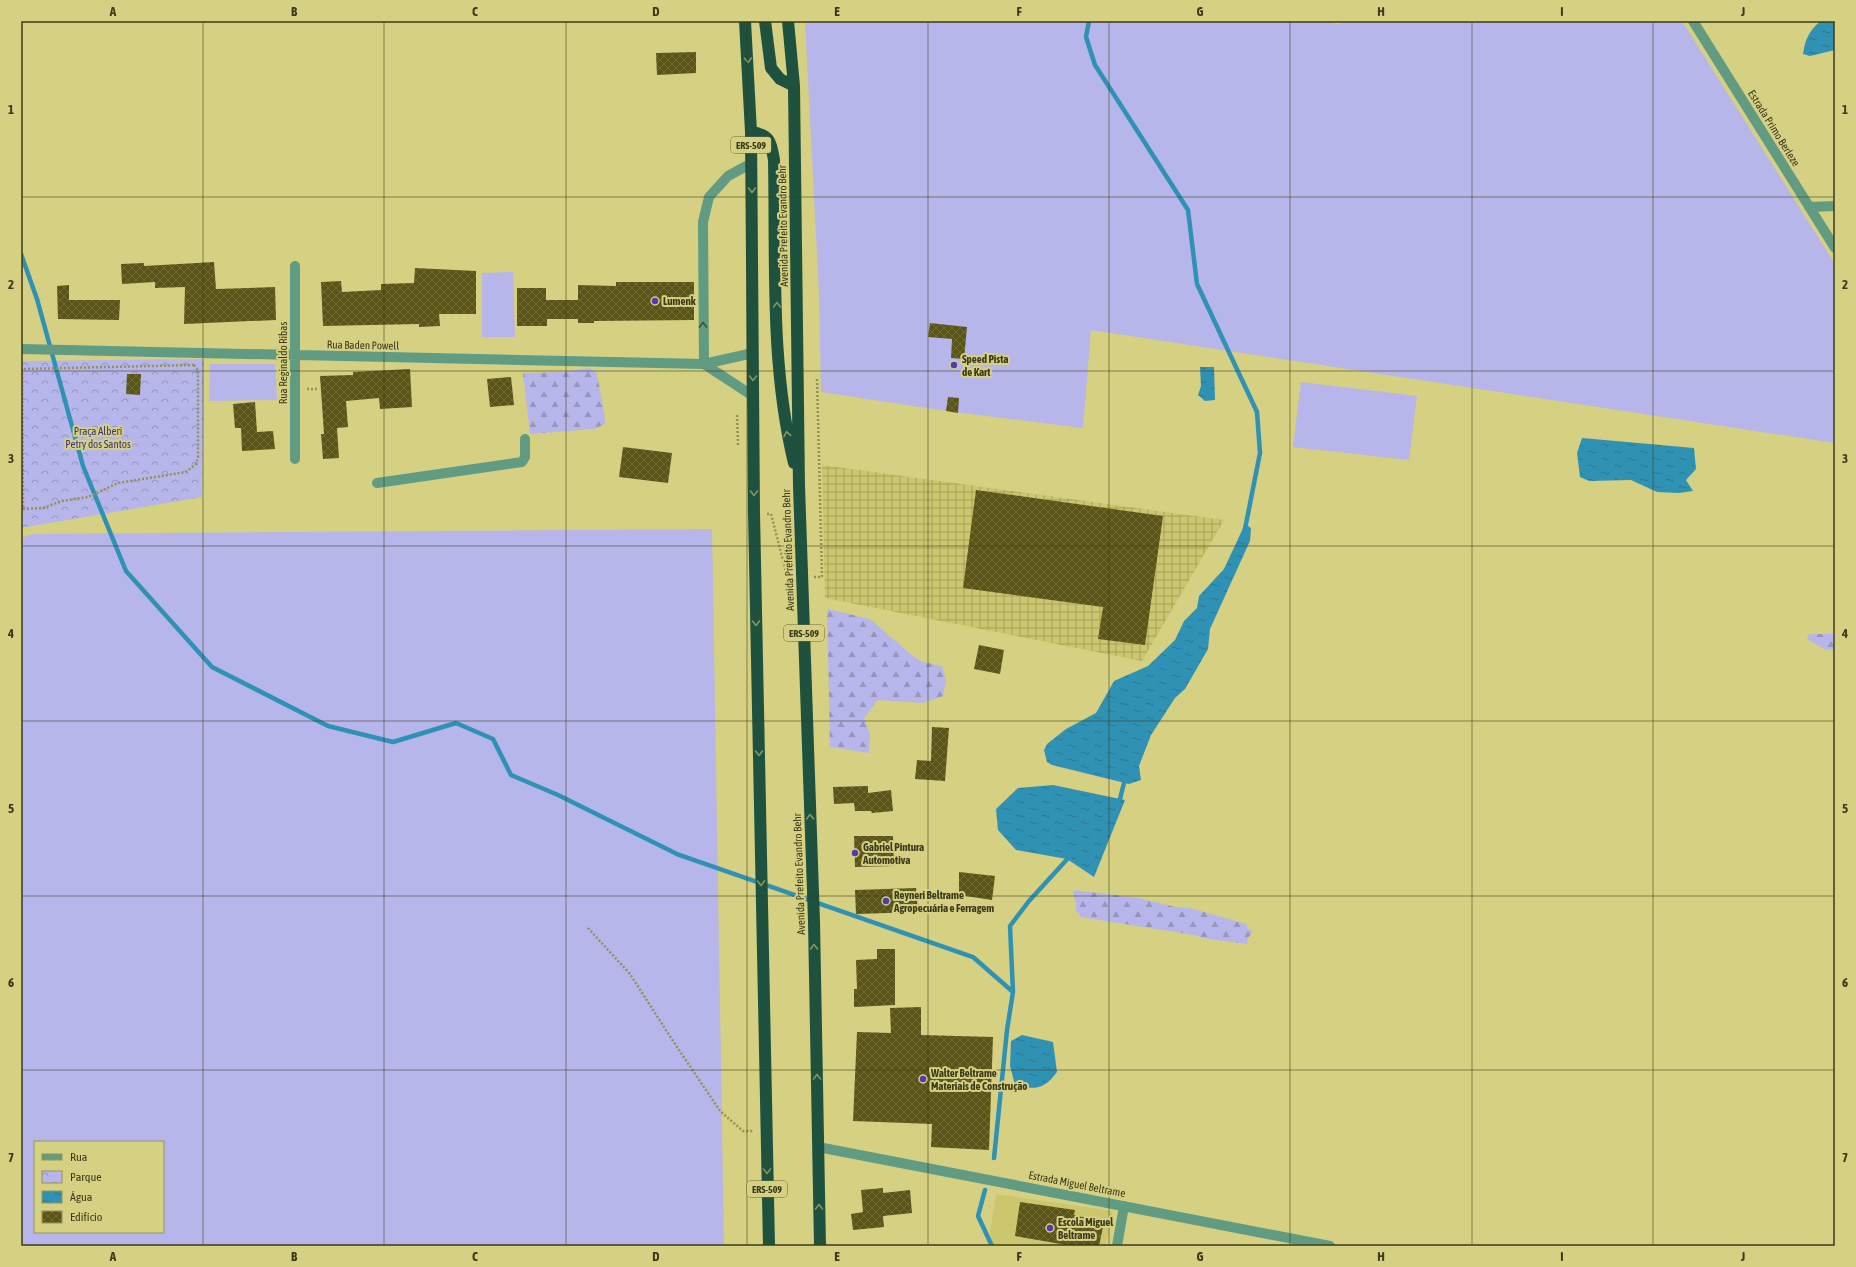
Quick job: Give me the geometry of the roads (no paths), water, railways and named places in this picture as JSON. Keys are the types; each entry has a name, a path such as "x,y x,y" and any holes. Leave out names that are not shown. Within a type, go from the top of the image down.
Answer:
{"highway":[{"name":"ERS-509","path":"745,21 752,163 754,513 768,1246"},
{"path":"765,21 771,68 780,79 794,86"},
{"name":"Avenida Prefeito Evandro Behr","path":"788,21 794,86 799,486 814,928 820,1246"},
{"path":"751,132 762,134 771,142 774,160 778,364 786,432 799,486"}],"street":[{"name":"Estrada Primo Berleze","path":"1693,21 1835,248"},
{"path":"752,163 728,176 709,196 703,222 704,364 753,396"},
{"path":"1809,207 1835,206"},
{"name":"Rua Reginaldo Ribas","path":"295,266 295,459"},
{"name":"Rua Baden Powell","path":"21,350 704,364 753,353"},
{"path":"377,483 522,462 526,457 525,439"},
{"name":"Estrada Miguel Beltrame","path":"818,1148 1330,1246"},
{"path":"1117,1246 1124,1206"}],"water":[{"path":"1821,21 1835,21 1835,50 1810,56 1803,54 1808,36 1813,28"},
{"path":"1200,367 1214,367 1215,400 1205,401 1198,395 1201,386"},
{"path":"1582,438 1694,448 1696,469 1686,480 1693,491 1679,493 1657,492 1631,480 1589,481 1580,477 1577,453"},
{"path":"1245,524 1251,528 1250,541 1210,629 1208,649 1185,689 1175,698 1151,735 1139,766 1141,780 1129,784 1052,765 1047,762 1044,750 1047,744 1066,729 1096,713 1114,681 1148,666 1175,640 1184,621 1197,608 1199,596 1224,569"},
{"path":"1053,785 1125,800 1094,877 1067,859 1016,850 998,830 996,809 1018,788"},
{"path":"1022,1035 1053,1042 1057,1072 1048,1082 1038,1087 1028,1088 1015,1085 1010,1066 1011,1041"}],"waterway":[{"path":"1089,21 1086,37 1095,65 1188,210 1197,284 1257,412 1260,453 1245,529"},
{"path":"21,254 37,299 83,466 126,571 212,667 328,726 393,742 456,723 493,739 511,775 558,795 677,854 973,957 1013,992 1007,1030 994,1158"},
{"path":"1117,803 1120,799 1125,779"},
{"path":"1013,992 1010,926 1029,901 1071,855"},
{"path":"985,1190 978,1216 992,1246"}],"place":[{"name":"Lumenk","path":"655,301"},
{"name":"Speed Pista de Kart","path":"954,365"},
{"name":"Gabriel Pintura Automotiva","path":"855,853"},
{"name":"Reyneri Beltrame Agropecuária e Ferragem","path":"886,901"},
{"name":"Walter Beltrame Materiais de Construção","path":"923,1079"},
{"name":"Escola Miguel Beltrame","path":"1050,1228"}],"park label":[{"name":"Praça Alberi Petry dos Santos","path":"98,437"}]}
